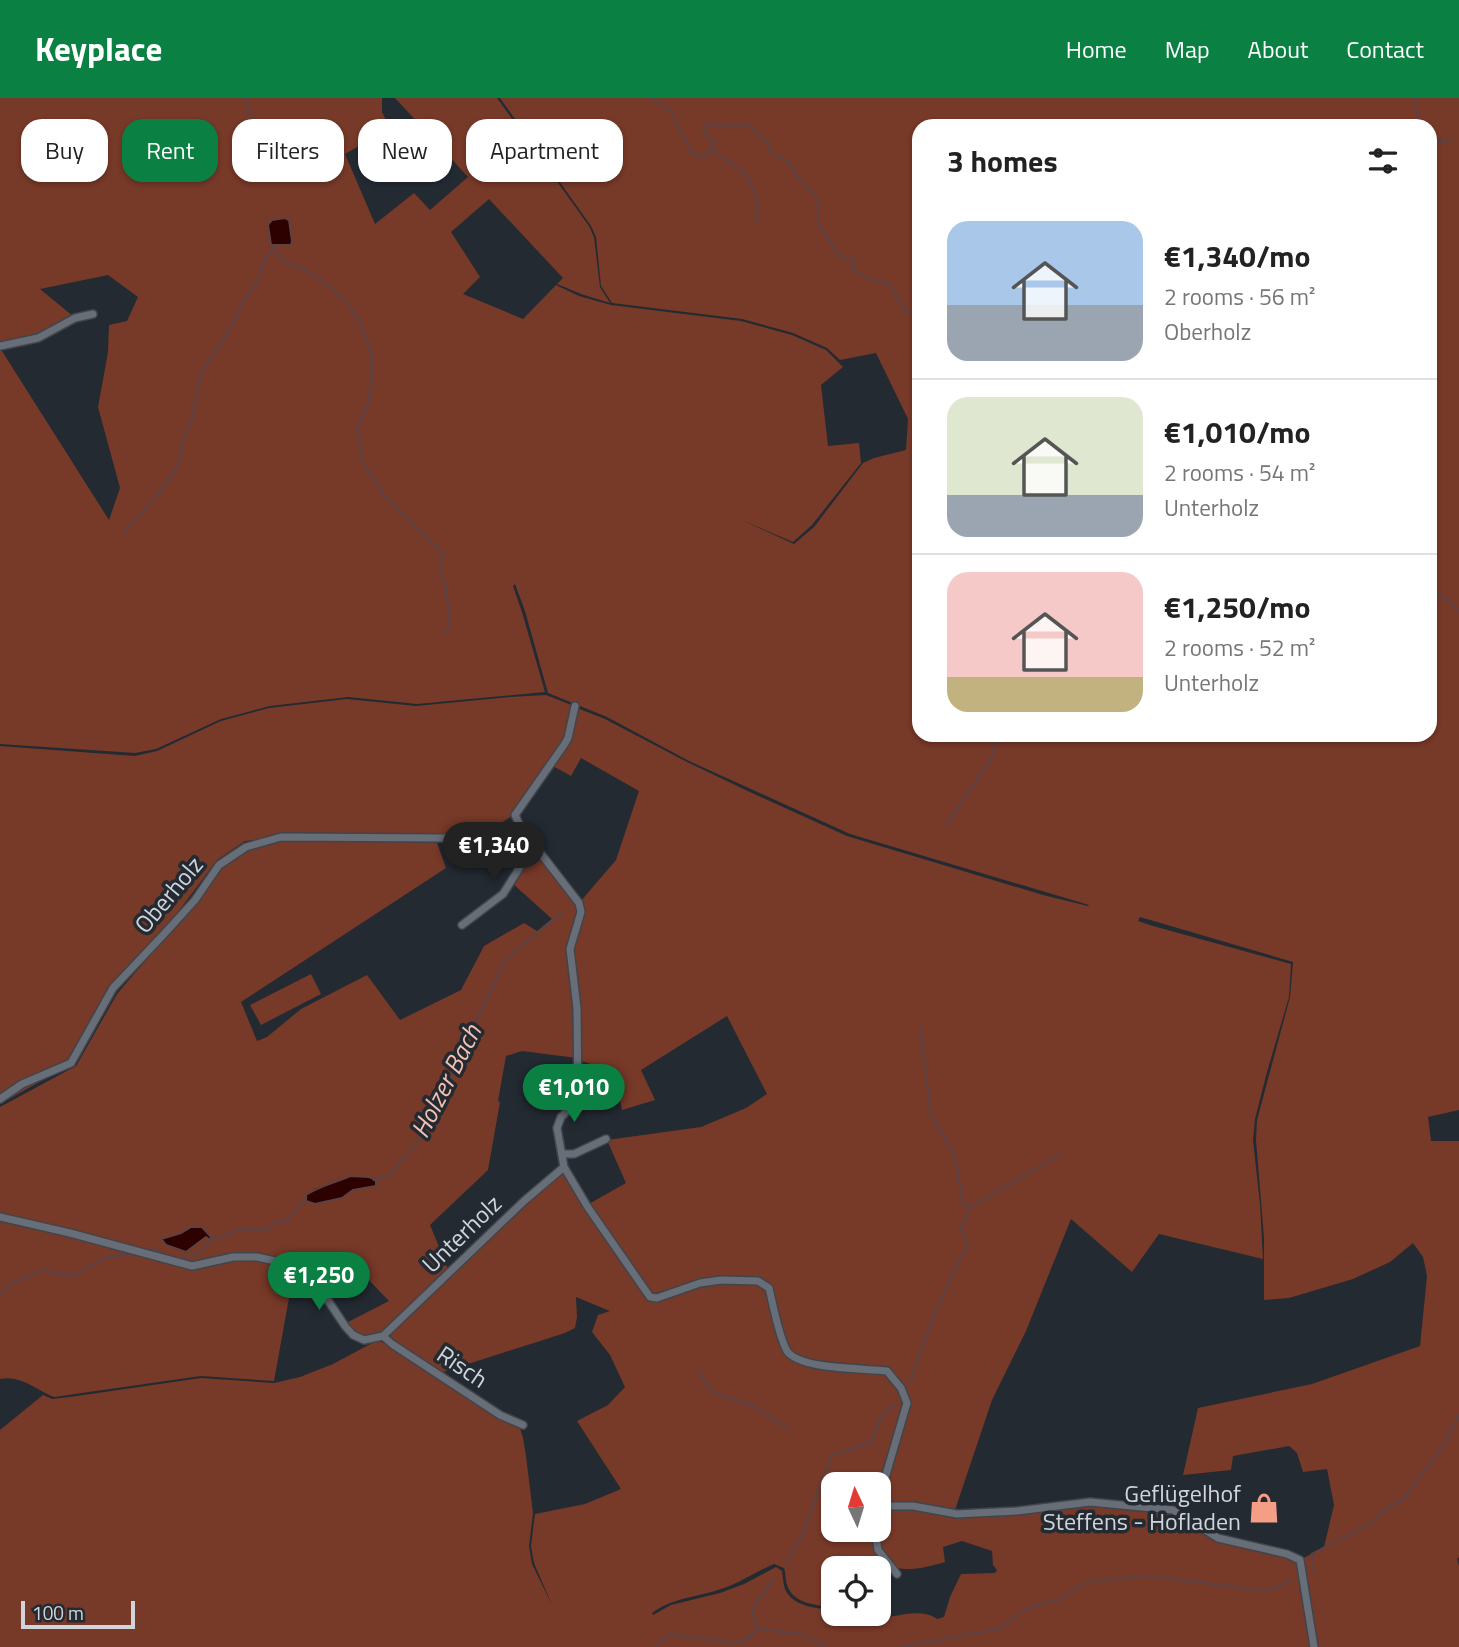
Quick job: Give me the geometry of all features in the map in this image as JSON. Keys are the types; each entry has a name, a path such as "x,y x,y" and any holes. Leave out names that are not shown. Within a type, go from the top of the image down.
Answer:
{"street":[{"path":"0,346 38,338 75,318 93,314"},
{"path":"575,706 568,738 515,815 534,845 579,903 581,912 570,948 577,1007 579,1101 561,1117 557,1128 564,1167 587,1206 650,1297 657,1298 699,1283 721,1280 758,1281 769,1288 782,1338 787,1351 794,1358 829,1367 887,1371 901,1388 907,1404 887,1472"},
{"name":"Oberholz","path":"0,1100 22,1084 71,1063 113,988 195,900 219,865 246,846 281,837 443,838 484,835 522,828"},
{"path":"463,925 503,894 534,845"},
{"path":"562,1154 574,1154 606,1139"},
{"name":"Unterholz","path":"383,1336 524,1201 564,1167"},
{"path":"0,1217 192,1266 233,1257 257,1257 280,1262 295,1268 312,1284 353,1335 363,1340 383,1336"},
{"name":"Risch","path":"383,1336 488,1408 512,1422 523,1425"},
{"path":"891,1505 957,1514 1017,1511 1090,1502 1173,1510 1218,1538 1287,1554 1300,1560 1314,1647"},
{"path":"876,1542 880,1553 897,1574"}],"shaded area":[{"path":"0,98 382,98 382,112 386,119 358,119 358,146 345,154 375,224 414,193 430,210 466,179 466,182 557,182 594,237 600,287 610,303 557,284 563,278 489,199 451,232 480,277 463,294 523,319 556,285 579,296 611,305 741,321 792,335 826,350 843,367 821,385 828,446 859,443 861,463 812,525 793,542 742,520 794,544 814,527 863,463 906,450 908,419 876,353 840,360 827,348 793,333 742,319 612,303 601,286 596,237 591,226 560,182 623,182 623,119 515,119 500,98 1459,98 1459,1110 1428,1117 1431,1141 1459,1141 1459,1647 1318,1647 1302,1559 1324,1547 1334,1505 1327,1469 1303,1472 1297,1453 1289,1446 1233,1456 1231,1470 1183,1475 1198,1408 1312,1384 1420,1346 1427,1276 1423,1257 1413,1243 1390,1262 1353,1279 1289,1298 1264,1300 1264,1238 1256,1140 1257,1120 1290,997 1293,962 1140,917 1138,921 1153,926 1291,964 1289,997 1255,1119 1253,1140 1263,1259 1159,1234 1132,1272 1071,1219 1026,1331 992,1400 954,1513 891,1502 891,1472 889,1472 894,1454 891,1454 885,1472 821,1472 821,1542 875,1542 880,1556 821,1556 821,1605 794,1596 787,1585 784,1568 774,1564 731,1586 678,1600 652,1613 653,1615 671,1605 720,1593 776,1567 782,1571 784,1587 793,1600 821,1608 821,1626 891,1626 891,1616 915,1613 937,1619 944,1617 961,1574 995,1573 997,1570 993,1565 992,1551 962,1541 943,1547 945,1562 920,1568 899,1568 891,1564 891,1556 884,1556 879,1546 878,1542 891,1542 891,1510 912,1508 957,1515 1018,1512 1090,1502 1175,1511 1218,1540 1287,1556 1299,1563 1315,1647 0,1647 0,1430 43,1395 52,1399 201,1378 274,1383 300,1377 333,1364 376,1341 385,1343 437,1374 483,1407 520,1428 533,1513 529,1546 532,1564 552,1605 534,1563 531,1546 535,1514 585,1504 621,1489 577,1421 608,1405 625,1387 610,1355 592,1332 598,1315 610,1311 576,1297 575,1328 440,1373 393,1343 390,1337 392,1331 564,1168 586,1206 649,1297 657,1299 700,1284 721,1281 757,1283 768,1289 781,1340 787,1353 794,1359 816,1366 877,1371 878,1369 817,1364 795,1357 783,1338 770,1288 759,1281 721,1279 700,1281 651,1296 587,1205 626,1183 607,1140 701,1127 746,1108 767,1094 727,1016 641,1070 655,1100 622,1110 614,1071 578,1060 578,1008 571,948 582,912 580,902 616,860 639,791 581,758 571,776 551,765 568,738 577,708 847,836 1043,895 1089,905 850,834 689,761 607,717 548,693 515,584 513,586 545,692 417,704 348,697 270,706 221,719 156,749 135,753 0,744 0,348 109,520 120,488 98,407 108,352 109,325 127,321 138,297 108,275 40,289 74,317 36,337 0,345"},
{"path":"395,98 497,98 512,119 466,119 466,175 452,160 452,119 414,119"},
{"path":"272,220 289,220 291,245 271,245 268,225"},
{"path":"546,695 574,706 567,737 515,814 484,834 280,837 245,841 217,860 115,992 73,1063 0,1104 0,746 135,756 157,751 221,721 269,708 347,699 416,706"},
{"path":"281,839 436,840 446,868 241,1002 257,1041 267,1037 301,1009 367,975 400,1020 461,990 484,946 524,923 537,931 552,919 512,883 534,846 578,904 580,912 568,949 576,1007 577,1058 522,1051 506,1056 488,1170 430,1225 449,1271 383,1333 367,1337 357,1335 346,1323 389,1301 362,1273 353,1287 330,1300 305,1273 256,1256 192,1265 0,1215 0,1107 76,1066 117,994 167,935 220,864 246,845","holes":["350,1176 376,1186 352,1190 342,1198 315,1204 306,1201 314,1189"]},
{"path":"311,974 321,994 261,1025 250,1005"},
{"path":"350,1176 369,1177 376,1180 376,1186 353,1190 342,1198 315,1204 306,1201 306,1195 311,1192"},
{"path":"0,1219 191,1267 233,1258 280,1263 294,1270 274,1381 201,1376 54,1397 22,1381 0,1379"},
{"path":"191,1227 202,1227 211,1237 210,1240 206,1237 186,1252 166,1245 161,1239 181,1233"}],"waterway":[{"path":"245,98 252,119"},
{"path":"653,98 671,112 692,154 705,157 716,142 708,138 703,131 708,123 721,127 740,125 754,129 769,142 769,150 788,161 789,167 795,166 794,173 819,201 818,223 842,259 855,259 853,270 888,283 907,312 912,312"},
{"path":"1415,98 1419,119"},
{"path":"1437,139 1443,142 1452,140"},
{"path":"711,149 745,173 757,198 757,224"},
{"path":"273,247 280,259 325,283 346,302 359,320 372,355 369,401 357,429 363,463 384,495 444,554 440,570 450,619 447,632"},
{"path":"124,532 162,490 179,463 201,373 232,326 245,298 258,282 263,264 272,249"},
{"path":"1437,593 1459,611"},
{"path":"947,824 991,759 998,742"},
{"name":"Holzer Bach","path":"374,1180 390,1175 421,1137 425,1118 446,1087 505,960 561,913"},
{"path":"920,1027 931,1115 954,1154 963,1202 969,1208"},
{"path":"910,1383 936,1312 968,1244 961,1229 969,1208 1062,1153"},
{"name":"Holzer Bach","path":"176,1259 196,1255 215,1238 224,1237 240,1229 267,1230 275,1222 287,1221 306,1198"},
{"name":"Holzer Bach","path":"153,1249 169,1256"},
{"name":"Holzer Bach","path":"0,1295 10,1284 42,1270 75,1276 104,1258 138,1255"},
{"path":"697,1370 714,1393 753,1406 788,1428"},
{"path":"786,1564 804,1531 832,1455 872,1442 881,1416 897,1402"},
{"path":"1312,1570 1312,1554 1366,1526 1393,1504 1403,1500 1443,1446 1459,1415"},
{"path":"901,1647 999,1629 1027,1608 1058,1600 1089,1581 1148,1576 1268,1591 1290,1580"},
{"path":"757,1628 752,1610 773,1579"},
{"path":"654,1647 671,1634 734,1643 745,1641 757,1629 802,1634 826,1647"}],"place":[{"name":"Geflügelhof Steffens - Hofladen","path":"1264,1508"}]}
